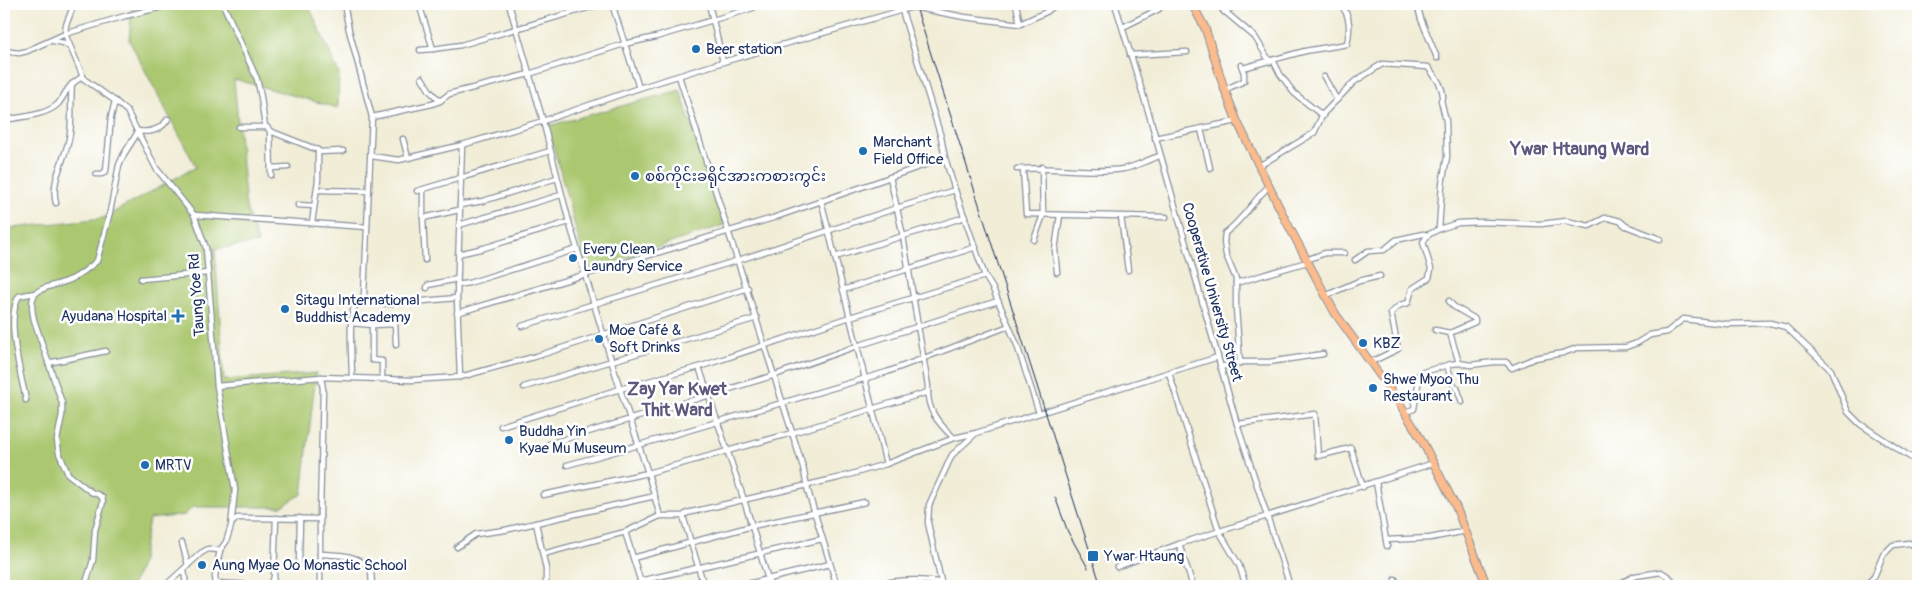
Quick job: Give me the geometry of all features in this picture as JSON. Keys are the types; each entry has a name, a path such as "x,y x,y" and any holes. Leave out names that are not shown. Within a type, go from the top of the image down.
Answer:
{"highway":[{"path":"1192,4 1205,28 1224,90 1237,121 1307,261 1342,324 1406,412 1435,463 1466,531 1488,586"}],"street":[{"path":"65,34 66,25 74,4"},
{"path":"4,51 22,52 65,34 167,4"},
{"path":"223,4 256,79 261,97 265,127"},
{"path":"344,4 351,39 372,117 364,295 360,301 355,303 351,315 352,378"},
{"path":"404,4 418,4 433,49"},
{"path":"509,4 543,121 577,250 660,516"},
{"path":"420,50 461,45 601,4"},
{"path":"612,4 639,88"},
{"path":"709,4 723,62"},
{"path":"900,4 942,137 945,158 955,190 985,276 1017,345 1039,413"},
{"path":"1016,4 1020,24"},
{"path":"1045,4 1048,11"},
{"path":"371,156 399,160 462,145 543,121 723,62 902,10 916,7 964,17 1020,24 1048,11 1057,4"},
{"name":"Cooperative University Street","path":"1115,4 1237,424 1290,586"},
{"path":"1216,4 1255,37 1294,93 1323,116"},
{"path":"1224,12 1239,4"},
{"path":"1416,4 1437,58"},
{"path":"1224,90 1244,81 1242,67 1305,51 1347,44 1350,28 1347,12 1342,5"},
{"path":"372,117 440,101 449,94 529,74 624,44 753,8"},
{"path":"1122,27 1159,8"},
{"name":"Taung Yoe Rd","path":"65,34 69,47 88,83 127,111 156,168 194,215 206,248 217,386 235,487 231,526 226,542 220,550"},
{"path":"52,41 64,43 69,47"},
{"path":"1130,55 1187,52"},
{"path":"1259,166 1314,133 1323,116 1354,82 1382,64 1428,68 1443,90 1441,100 1446,121 1447,157 1442,184 1439,229"},
{"path":"4,120 40,113 52,108 72,84 83,76"},
{"path":"679,76 784,404 803,467 814,514 837,586"},
{"path":"1324,77 1337,100"},
{"path":"422,78 430,91 440,101"},
{"path":"56,203 54,198 58,174 69,138 72,84"},
{"path":"96,174 102,174 106,171 111,117 115,101"},
{"path":"26,400 15,348 14,312 19,296 35,293 50,285 68,281 97,261 124,154 138,131 154,131 161,127 168,119"},
{"path":"1155,138 1237,121"},
{"path":"239,127 265,127 270,131 317,149 319,152 343,151"},
{"path":"1200,129 1210,168"},
{"path":"270,131 271,175"},
{"path":"403,139 408,158"},
{"path":"460,377 457,279 462,145"},
{"path":"417,191 550,151"},
{"path":"312,223 319,152"},
{"path":"1160,156 1147,159 1125,169 1084,170 1042,167 1020,169 1026,214 1166,217"},
{"path":"457,313 773,218 945,158"},
{"path":"270,168 288,167"},
{"path":"1034,240 1043,215 1042,167"},
{"path":"890,177 903,236 929,407 942,427 954,438"},
{"path":"423,218 557,178"},
{"path":"1240,362 1236,282 1226,255 1225,233 1237,224 1269,186"},
{"path":"316,190 369,191"},
{"path":"423,190 425,260"},
{"path":"522,326 739,260 955,190"},
{"path":"459,225 561,195"},
{"path":"821,200 886,464"},
{"path":"298,205 314,206"},
{"path":"194,215 367,227"},
{"path":"1057,272 1055,250 1060,215"},
{"path":"1121,216 1128,270"},
{"path":"835,257 965,217"},
{"path":"1356,260 1368,251 1384,250 1396,240 1428,235 1458,223 1540,224 1566,221 1589,226 1604,218 1609,218 1660,239"},
{"path":"458,254 569,222"},
{"path":"1370,362 1398,349 1391,313 1400,305 1408,303 1412,289 1429,278 1431,269 1423,242 1428,235"},
{"path":"843,290 976,247"},
{"path":"457,285 469,284 577,250"},
{"path":"1236,282 1307,261 1325,253 1344,253"},
{"path":"141,279 208,273"},
{"path":"500,426 699,367 850,317 985,276"},
{"path":"1325,296 1359,282 1380,276"},
{"path":"427,288 428,285 437,282 457,279"},
{"path":"217,386 321,377 382,379 460,377 501,367 748,288"},
{"path":"35,293 32,304 33,314 62,403 62,415 57,440 59,453 68,474 91,492 99,495 103,502 95,530 93,560 85,586"},
{"path":"401,303 457,298"},
{"path":"360,301 391,304"},
{"path":"549,444 775,375 857,346 998,301"},
{"path":"1435,330 1450,332 1475,322 1475,319 1453,306 1449,301"},
{"path":"524,387 757,318"},
{"path":"1406,412 1414,408 1420,373 1447,365 1459,363 1471,366 1506,362 1512,368 1535,358 1562,353 1576,348 1626,347 1650,335 1667,332 1683,319 1727,324 1770,323 1786,328 1831,370 1848,412 1860,424 1918,462"},
{"path":"351,323 372,325 395,324 396,345"},
{"path":"372,325 372,360 382,361 382,379"},
{"path":"567,465 784,404 865,379 1009,326"},
{"path":"1450,332 1459,363"},
{"path":"48,363 106,351"},
{"path":"1220,367 1240,362 1269,362 1323,354"},
{"path":"543,554 625,532 660,516 683,516 687,513 807,486 886,464 954,438 976,433 1218,357"},
{"path":"1447,365 1453,385 1457,388 1462,402"},
{"path":"699,367 744,500 770,586"},
{"path":"1169,372 1219,532 1238,565 1246,586"},
{"path":"320,586 323,389 321,377"},
{"path":"543,495 648,473 792,433 928,392"},
{"path":"1237,424 1315,414 1318,456 1351,448 1363,486"},
{"path":"862,586 916,580 942,585 928,523 930,505 952,455 976,433"},
{"path":"1117,567 1179,544 1435,463"},
{"path":"1376,482 1387,546"},
{"path":"457,547 476,534 505,530 654,496"},
{"path":"633,558 752,526 865,502"},
{"path":"234,510 247,519"},
{"path":"683,516 704,586"},
{"path":"231,526 237,518 320,519"},
{"path":"166,586 201,553 208,549 220,550 215,576 216,585 270,586 274,577 276,518"},
{"path":"299,564 300,518"},
{"path":"536,523 546,569 546,586"},
{"path":"1386,540 1430,538 1466,531"},
{"path":"625,532 641,584 698,567 822,539"},
{"path":"182,542 186,567 186,586"},
{"path":"1865,586 1874,577 1883,555 1893,545 1910,543 1918,547"},
{"path":"1179,544 1193,586"},
{"path":"320,554 351,556 369,567 373,574 372,586"},
{"path":"739,586 830,564"},
{"path":"1615,586 1635,576 1661,572 1670,577 1678,586"},
{"path":"1396,580 1396,586"}],"green space":[{"path":"132,4 308,4 339,73 338,108 234,79 246,207 258,243 215,249 224,380 316,373 302,494 281,507 193,507 185,515 149,519 141,565 132,586 4,586 4,229 103,218 196,167 129,40"},
{"name":"စစ်ကိုင်းခရိုင်အားကစားကွင်း","path":"680,90 724,225 587,271 548,126"}],"railway":[{"path":"915,4 1101,586"},
{"path":"1055,497 1068,532 1088,568"}],"place":[{"name":"Beer station","path":"696,49"},
{"name":"Marchant Field Office","path":"863,151"},
{"name":"စစ်ကိုင်းခရိုင်အားကစားကွင်း","path":"635,176"},
{"name":"Every Clean Laundry Service","path":"573,258"},
{"name":"Sitagu International Buddhist Academy","path":"285,309"},
{"name":"Ayudana Hospital","path":"178,316"},
{"name":"Moe Café & Soft Drinks","path":"599,339"},
{"name":"KBZ","path":"1363,343"},
{"name":"Shwe Myoo Thu Restaurant","path":"1373,388"},
{"name":"Buddha Yin Kyae Mu Museum","path":"509,440"},
{"name":"MRTV","path":"145,465"},
{"name":"Ywar Htaung","path":"1093,556"},
{"name":"Aung Myae Oo Monastic School","path":"202,565"}],"district":[{"name":"Ywar Htaung Ward","path":"1580,149"},
{"name":"Zay Yar Kwet Thit Ward","path":"677,399"}]}
